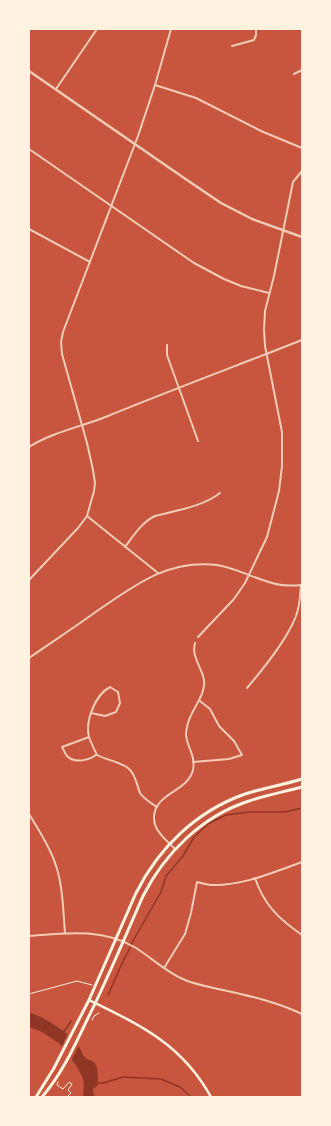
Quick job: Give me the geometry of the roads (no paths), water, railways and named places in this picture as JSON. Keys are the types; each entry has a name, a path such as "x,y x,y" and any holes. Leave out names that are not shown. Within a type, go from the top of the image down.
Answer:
{"main road":[{"path":"36,1097 58,1061 89,1000 143,878 169,843 199,818 224,803 245,794 302,779"},
{"path":"42,1097 63,1067 96,1003 150,882 158,869 175,849 204,824 228,810 248,801 302,787"},
{"path":"89,1000 143,1027 170,1047 195,1073 211,1097"}],"street":[{"path":"56,89 96,29"},
{"path":"29,580 78,528 87,516 93,499 95,483 93,470 62,354 61,342 63,332 135,144 155,85 171,29"},
{"path":"232,46 254,40 256,29"},
{"path":"294,74 302,70"},
{"path":"29,71 221,203 252,219 302,237"},
{"path":"155,85 196,98 261,131 302,148"},
{"path":"29,149 194,263 241,286 269,293"},
{"path":"198,637 234,599 249,575 267,537 279,491 282,466 282,432 264,330 265,311 284,231 293,182 302,171"},
{"path":"29,229 90,262"},
{"path":"29,447 37,442 82,426 302,340"},
{"path":"167,345 167,355 198,441"},
{"path":"125,547 148,519 202,503 212,499 220,493"},
{"path":"87,516 158,573"},
{"path":"29,658 135,586 158,573 181,566 202,564 231,568 270,583 286,586 301,585 299,606 293,623 267,664 247,688"},
{"path":"175,849 161,835 154,824 154,815 161,800 189,778 193,770 194,757 186,735 189,719 200,700 205,682 193,649 195,643"},
{"path":"91,713 105,716 116,712 120,703 118,692 110,687 103,691 96,700 91,713 88,728 89,737 97,755 104,759 124,765 131,770 141,793 146,800 157,807"},
{"path":"193,762 229,759 242,755 234,741 218,726 210,709 200,700"},
{"path":"89,737 62,747 68,757 72,759 91,759 97,755"},
{"path":"29,814 46,842 54,860 59,878 65,933"},
{"path":"164,968 185,934 197,882 212,885 232,884 302,862"},
{"path":"255,878 266,902 275,914 302,935"},
{"path":"29,936 84,932 102,934 124,942 184,980 266,1001 302,1014"}],"waterway":[{"path":"108,995 134,939 161,892 166,876 183,856 194,837 208,824 226,815 249,812 285,812 302,808"},
{"path":"63,1033 71,1021"},
{"path":"97,1083 103,1083 123,1077 161,1079 180,1087 191,1097"}]}
